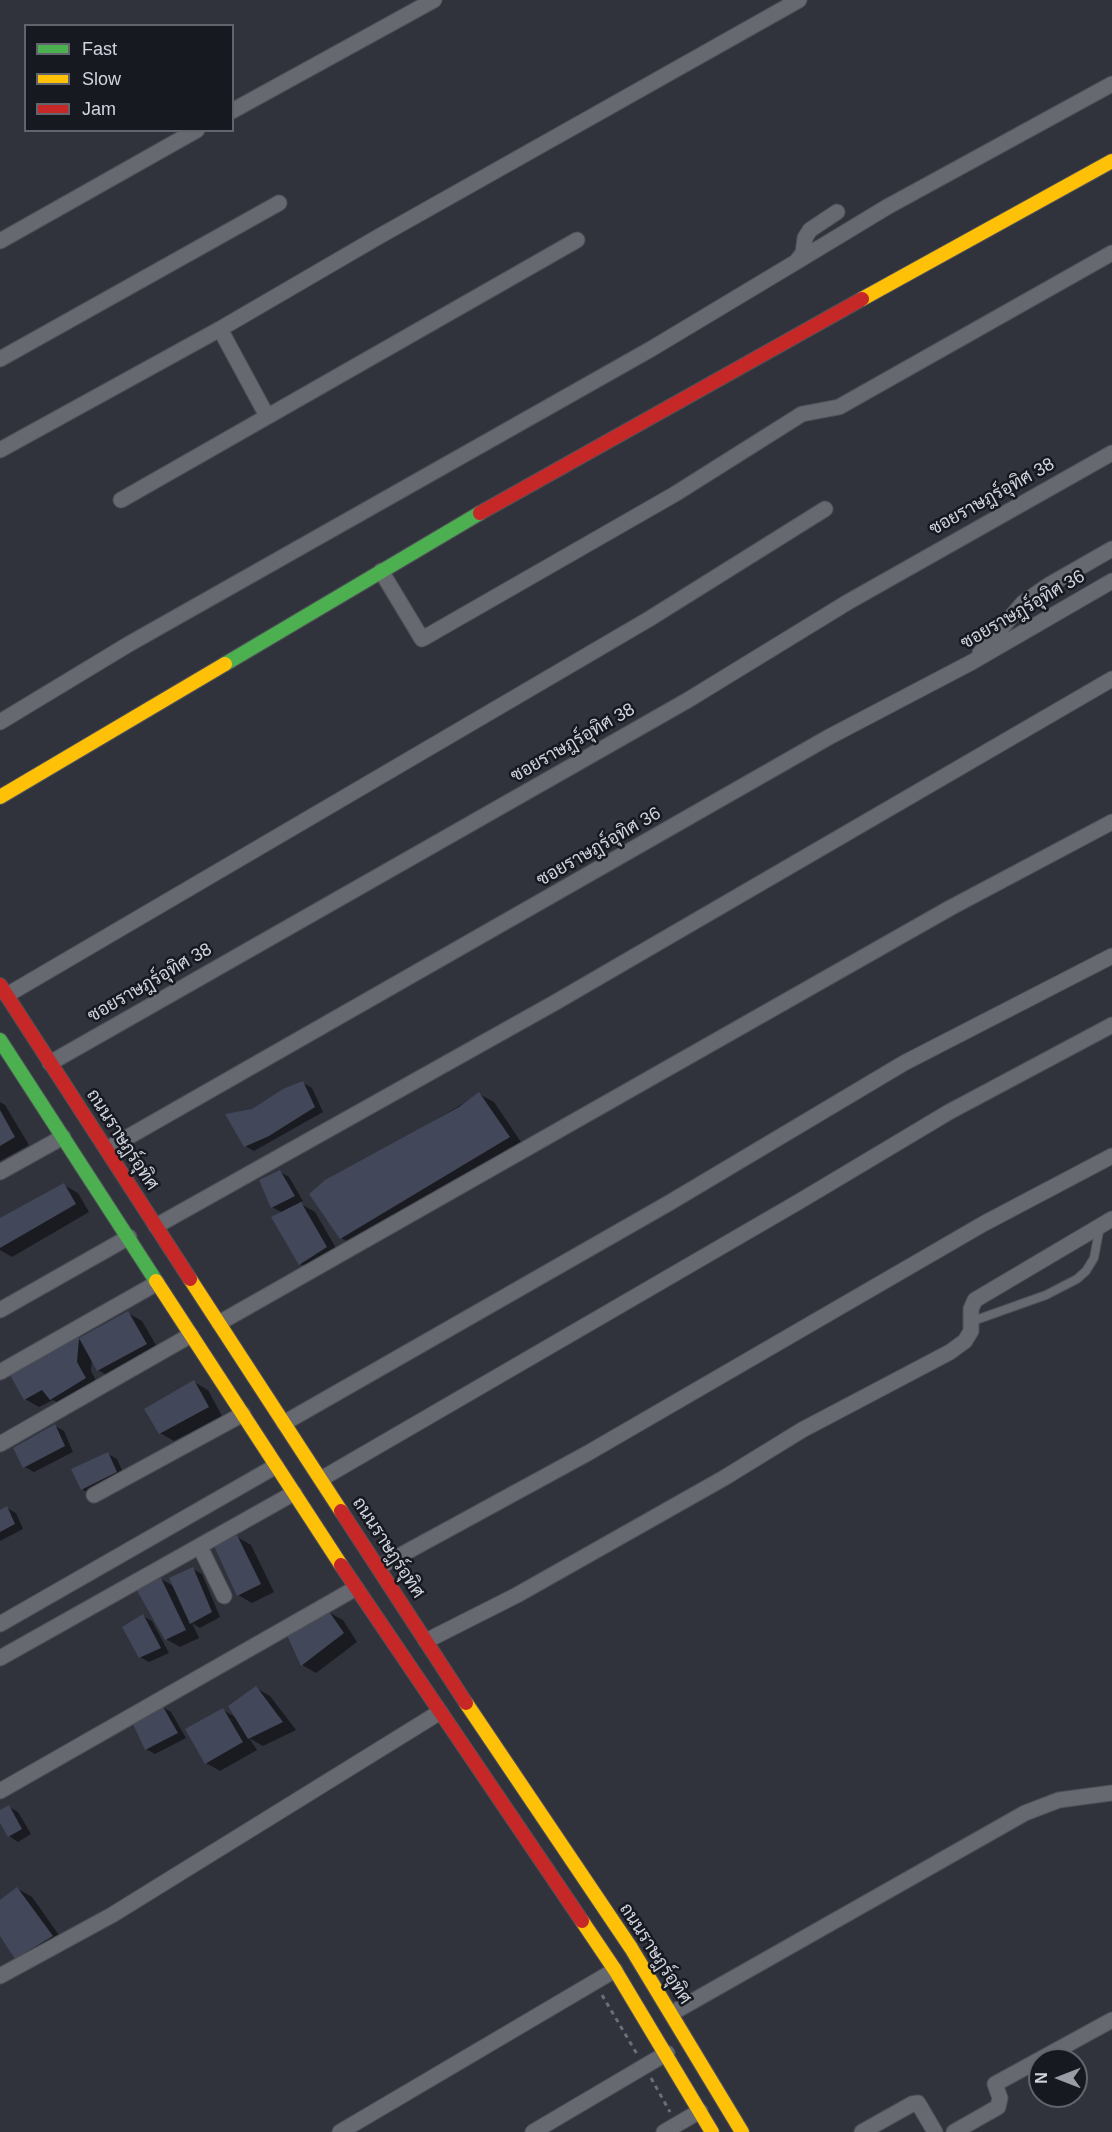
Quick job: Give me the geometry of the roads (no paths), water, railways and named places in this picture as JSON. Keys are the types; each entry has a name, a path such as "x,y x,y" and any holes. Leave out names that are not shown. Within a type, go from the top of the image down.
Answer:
{"main road":[{"path":"0,797 381,571 675,401 1112,161"},
{"name":"ถนนราษฎร์อุทิศ","path":"3,990 380,1567 442,1667 631,1948 742,2132"},
{"path":"0,1040 356,1588 615,1970 667,2053 712,2132"},
{"path":"421,1684 442,1667"}],"street":[{"path":"234,110 434,0"},
{"path":"0,450 220,329 378,237 799,0"},
{"path":"0,722 129,644 651,349 887,207 1112,84"},
{"path":"0,241 193,132"},
{"path":"0,359 279,202"},
{"path":"796,262 803,253 805,238 810,230 837,212"},
{"path":"121,500 577,240"},
{"path":"381,571 422,639 675,494 802,414 839,407 1112,253"},
{"path":"220,329 267,416"},
{"name":"ซอยราษฎร์อุทิศ 38","path":"50,1062 677,706 848,602 1112,453"},
{"path":"3,990 649,619 825,509"},
{"path":"972,662 1023,603 1049,585 1112,549"},
{"name":"ซอยราษฎร์อุทิศ 36","path":"107,1149 829,737 972,662 1112,581"},
{"path":"156,1226 586,984 1112,679"},
{"path":"219,1323 920,925 1112,822"},
{"path":"284,1423 669,1203 904,1063 1112,956"},
{"path":"321,1479 741,1236 949,1112 1112,1026"},
{"path":"0,1172 63,1137"},
{"path":"380,1567 588,1453 982,1224 1112,1156"},
{"path":"426,1641 517,1595 715,1484 802,1430 950,1352 965,1341 971,1331 973,1321 971,1309 975,1300 1106,1221"},
{"path":"0,1310 129,1237"},
{"path":"0,1372 157,1283"},
{"path":"0,1444 191,1335"},
{"path":"94,1495 243,1414"},
{"path":"0,1624 276,1466"},
{"path":"0,1658 294,1493"},
{"path":"200,1547 224,1596"},
{"path":"0,1791 356,1588"},
{"path":"0,1976 112,1915 440,1712"},
{"path":"672,2013 1025,1813 1059,1800 1112,1794"},
{"path":"340,2132 615,1970"},
{"path":"954,2132 998,2107 1000,2098 995,2084 1112,2020"},
{"path":"533,2132 667,2053"},
{"path":"862,2132 912,2104 918,2103 935,2132"},
{"path":"664,2132 700,2111"}],"lane":[{"path":"973,1321 1046,1295 1077,1279 1086,1271 1094,1258 1106,1221"}]}
